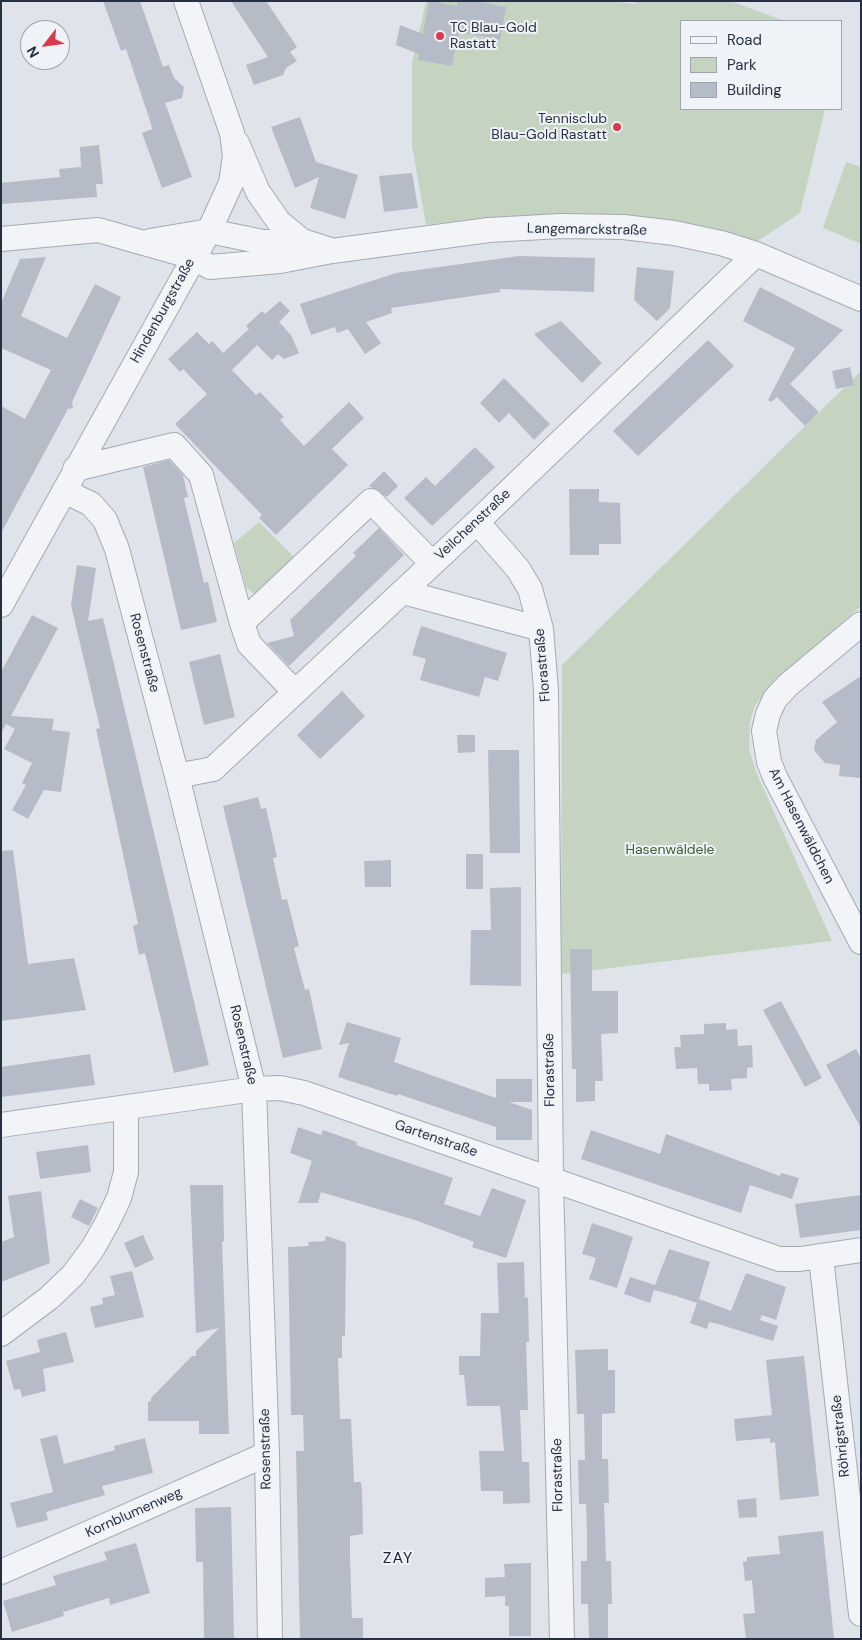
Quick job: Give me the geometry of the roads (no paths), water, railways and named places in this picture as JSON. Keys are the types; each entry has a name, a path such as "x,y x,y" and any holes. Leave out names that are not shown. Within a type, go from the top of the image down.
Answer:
{"street":[{"name":"Hindenburgstraße","path":"1,604 208,230 231,183 235,156 232,133 186,1"},
{"name":"Langemarckstraße","path":"232,133 258,192 279,222 302,241"},
{"name":"Langemarckstraße","path":"1,239 98,230 146,242 193,257 210,267 280,261 332,251 489,230 561,226 623,227 674,233 721,243 756,254 861,299"},
{"name":"Langemarckstraße","path":"208,230 263,242 302,241 332,251"},
{"path":"146,242 208,230"},
{"name":"Veilchenstraße","path":"177,776 212,769 477,522 756,254"},
{"path":"75,469 174,445 201,475 249,644 294,691"},
{"name":"Rosenstraße","path":"64,491 91,504 105,520 117,549 177,776 254,1089 270,1639"},
{"path":"242,623 371,501 432,563"},
{"name":"Florastraße","path":"477,522 518,569 530,590 541,630 546,690 551,1179 562,1639"},
{"path":"403,592 541,630"},
{"name":"Am Hasenwäldchen","path":"861,624 788,684 775,699 768,714 764,731 769,762 775,777 861,942"},
{"name":"Gartenstraße","path":"1,1125 254,1089 280,1088 304,1093 780,1259 821,1257 861,1250"},
{"path":"1,1334 49,1298 73,1274 93,1248 107,1223 119,1198 126,1172 126,1108"},
{"name":"Röhrigstraße","path":"821,1257 861,1614"},
{"name":"Kornblumenweg","path":"1,1572 266,1454"}],"place":[{"name":"TC Blau-Gold Rastatt","path":"440,36"},
{"name":"Tennisclub Blau-Gold Rastatt","path":"617,127"}],"district":[{"name":"ZAY","path":"398,1559"}],"park label":[{"name":"Hasenwäldele","path":"670,850"}]}
